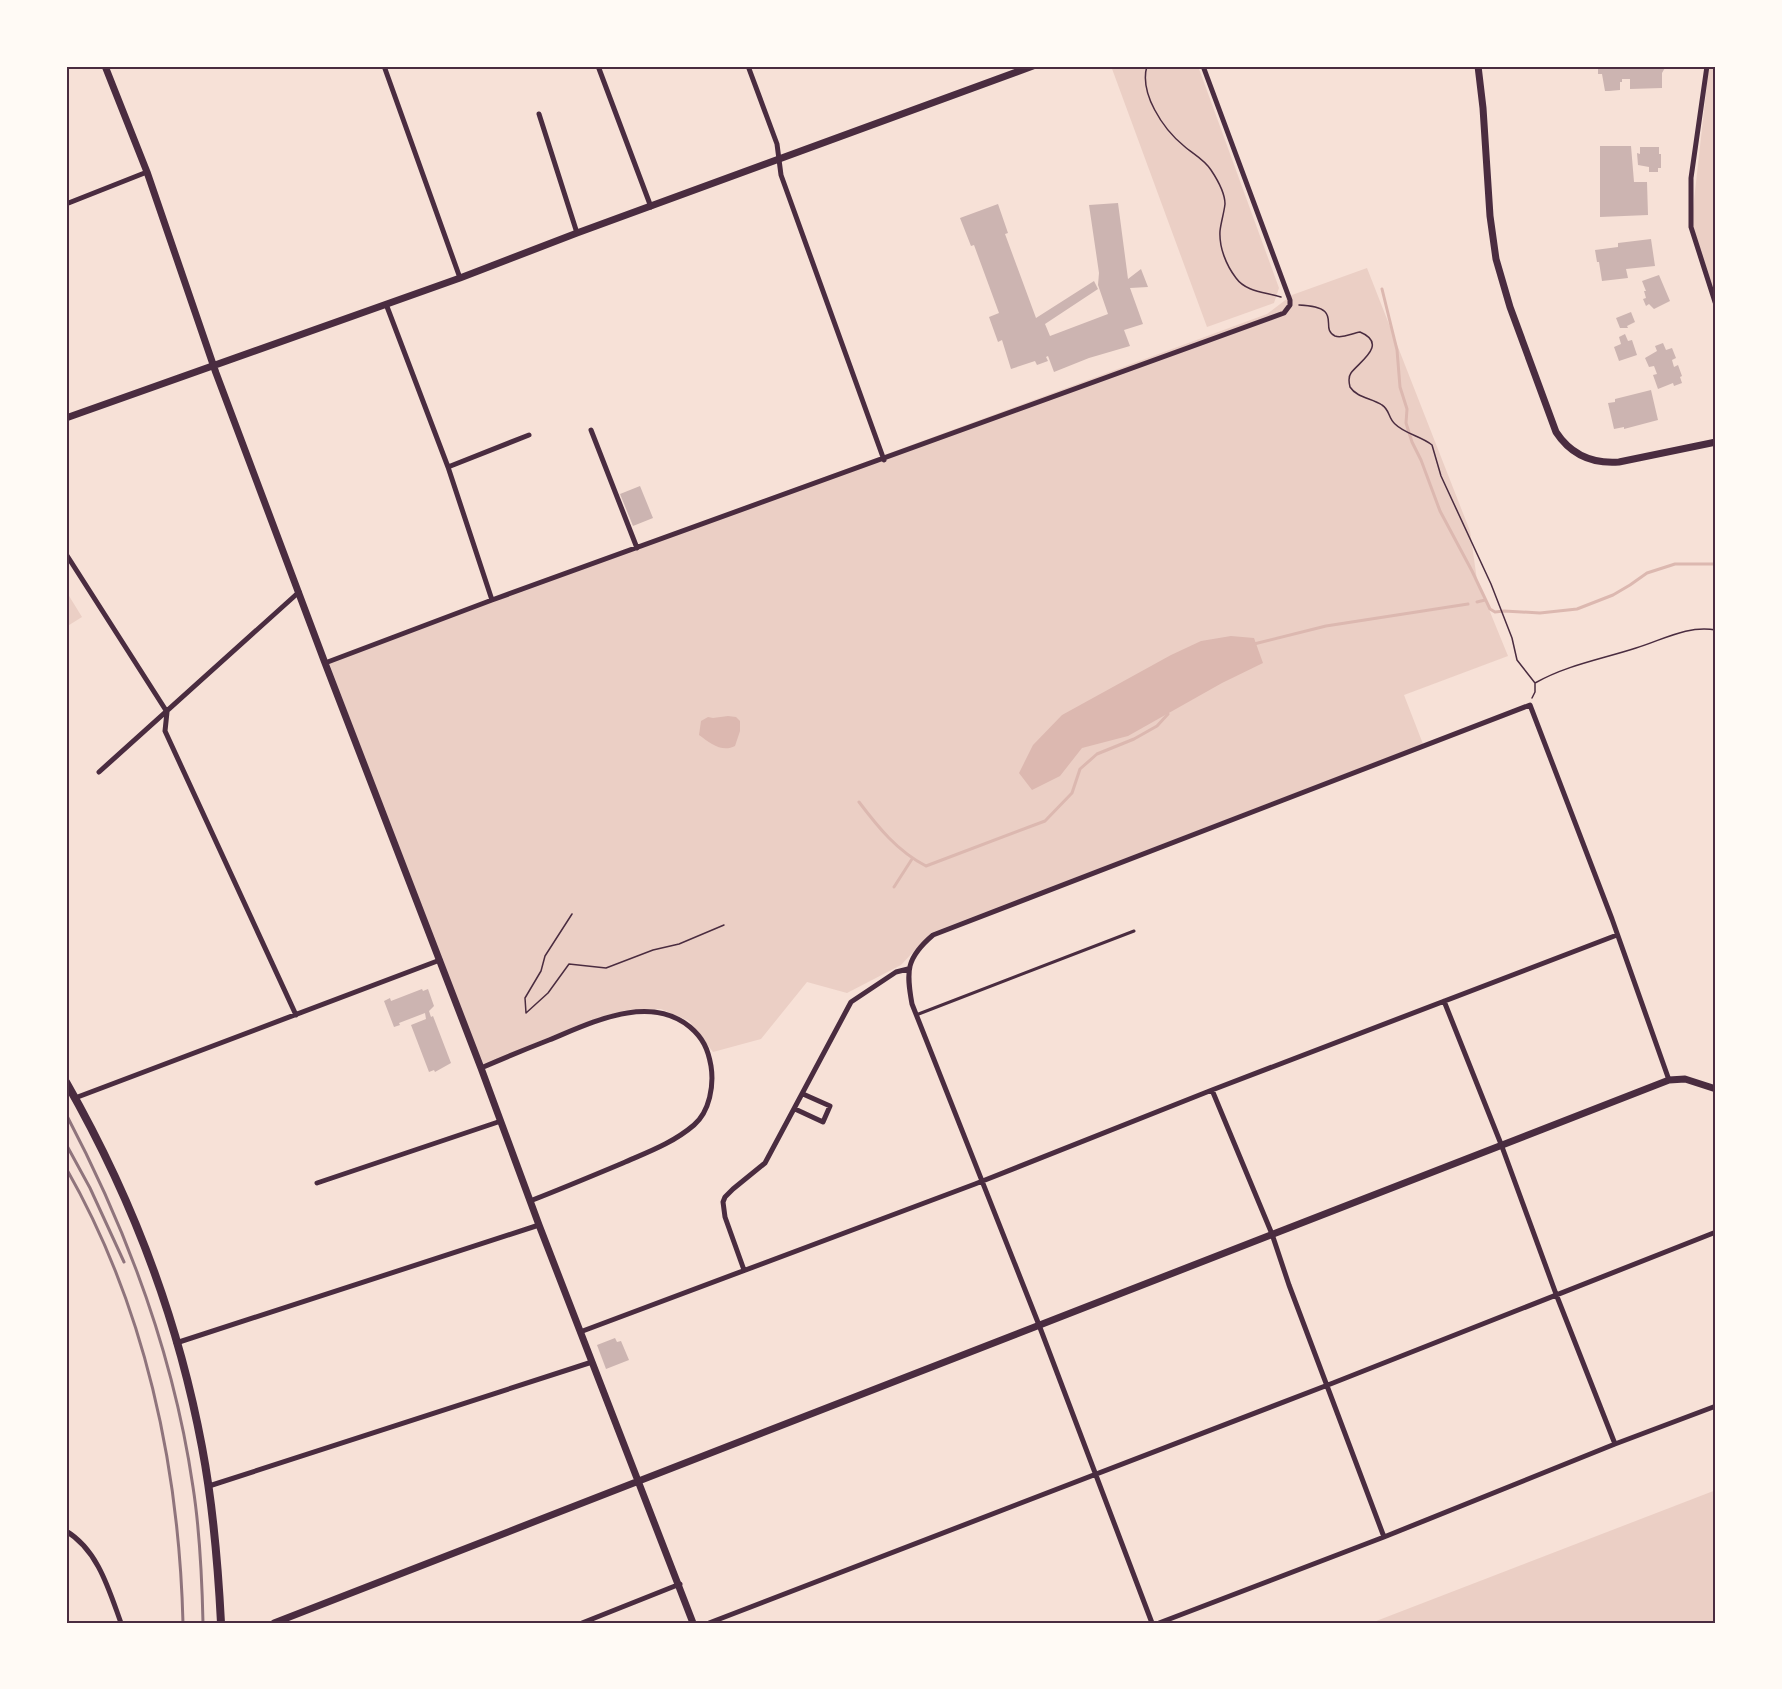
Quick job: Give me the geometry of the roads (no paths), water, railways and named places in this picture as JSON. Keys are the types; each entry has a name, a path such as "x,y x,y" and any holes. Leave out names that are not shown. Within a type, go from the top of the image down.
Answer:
{"main road":[{"path":"66,1082 102,1151 138,1232 177,1343 195,1414 209,1486 218,1562 221,1623"}],"street":[{"path":"105,66 147,172 214,366 325,663 580,1332 680,1584 693,1623"},
{"path":"384,66 460,278"},
{"path":"598,66 651,207"},
{"path":"748,66 777,144 781,175 884,459"},
{"path":"66,418 460,278 1033,66"},
{"path":"325,663 492,600 1279,315 1287,310 1290,300 1203,66"},
{"path":"1478,66 1490,216 1496,259 1510,307 1556,432 1576,454 1604,462 1619,462 1716,442"},
{"path":"1707,66 1691,178 1691,227 1716,304"},
{"path":"539,114 578,233"},
{"path":"66,204 147,172"},
{"path":"386,304 448,467 492,600"},
{"path":"591,430 637,548"},
{"path":"448,467 530,435"},
{"path":"66,554 167,712 165,731 296,1015"},
{"path":"99,772 299,592"},
{"path":"1152,1623 1039,1325 912,1004 908,969 922,944 933,935 1530,705 1569,804 1669,1080"},
{"path":"580,1332 981,1181 1617,935"},
{"path":"75,1098 440,960"},
{"path":"744,1270 725,1217 723,1202 732,1189 765,1163 851,1002 896,972 908,969"},
{"path":"1444,1001 1615,1444"},
{"path":"481,1068 607,1018 634,1012 661,1012 683,1021 699,1035 708,1050 712,1070 711,1090 706,1109 697,1123 674,1140 530,1201"},
{"path":"274,1623 1669,1080 1685,1079 1716,1089"},
{"path":"1212,1090 1272,1234 1384,1537"},
{"path":"795,1109 823,1122 830,1106 803,1094"},
{"path":"317,1183 501,1121"},
{"path":"177,1343 539,1225"},
{"path":"709,1623 1328,1385 1716,1232"},
{"path":"209,1486 592,1362"},
{"path":"1159,1623 1716,1406"},
{"path":"66,1531 78,1538 98,1564 121,1623"},
{"path":"582,1623 680,1584"}],"lane":[{"path":"916,1015 1134,931"}],"waterway":[{"path":"1382,289 1397,350 1400,387 1407,409 1406,423 1412,442 1440,511 1490,609 1495,612 1540,613 1577,609 1613,595 1647,573 1675,564 1716,564"},
{"path":"1477,602 1485,600"},
{"path":"1254,644 1326,626 1468,604"},
{"path":"859,802 897,846 926,866 1045,821 1072,793 1080,769 1097,754 1134,739 1157,726 1168,714"},
{"path":"894,887 912,859"}],"railway":[{"path":"66,1114 128,1248 161,1342 174,1390 185,1438 195,1504 203,1623"},
{"path":"66,1144 90,1188 124,1262"},
{"path":"66,1168 94,1221 117,1275 137,1331 153,1388 174,1505 183,1623"}]}
